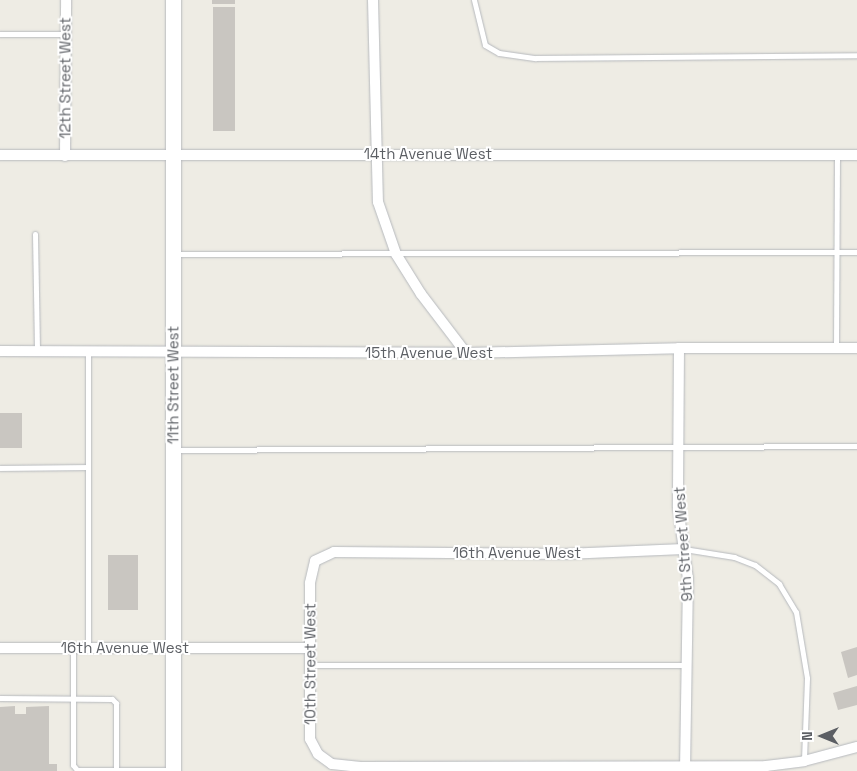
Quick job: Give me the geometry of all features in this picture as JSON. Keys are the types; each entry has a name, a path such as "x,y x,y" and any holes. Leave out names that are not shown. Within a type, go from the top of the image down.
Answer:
{"main road":[{"name":"11th Street West","path":"173,0 174,770"}],"street":[{"name":"12th Street West","path":"65,156 66,0"},
{"path":"373,0 375,154 378,202 396,254 421,294 466,353"},
{"name":"14th Avenue West","path":"0,155 857,155"},
{"name":"15th Avenue West","path":"0,351 466,353 679,348 857,348"},
{"name":"9th Street West","path":"679,348 678,507 688,579 685,768"},
{"name":"16th Avenue West","path":"350,552 564,554 684,549"},
{"name":"10th Street West","path":"350,552 334,552 315,560 310,584 310,739 318,754 332,764 363,768 685,768 766,766 804,761 857,747"},
{"name":"16th Avenue West","path":"0,648 310,648"}],"lane":[{"path":"474,0 485,45 499,53 536,58 857,55"},
{"path":"0,34 65,34"},
{"path":"836,348 837,155"},
{"path":"35,234 37,351"},
{"path":"172,254 857,252"},
{"path":"88,352 88,648"},
{"path":"173,450 857,446"},
{"path":"0,468 88,467"},
{"path":"684,549 734,557 754,565 779,584 796,612 807,678 804,761"},
{"path":"73,648 73,765 78,770 174,770"},
{"path":"310,665 687,665"},
{"path":"0,698 112,699 116,703 116,770"}],"building":[{"path":"212,0 235,0 235,4 212,4"},
{"path":"213,7 235,7 235,131 213,131"},
{"path":"0,413 22,413 22,448 0,448"},
{"path":"108,555 138,555 138,610 108,610"},
{"path":"857,647 857,675 848,678 841,652"},
{"path":"857,686 857,705 838,710 833,693"},
{"path":"15,706 15,714 26,714 26,707 49,706 49,764 57,764 57,771 0,771 0,707"}]}
